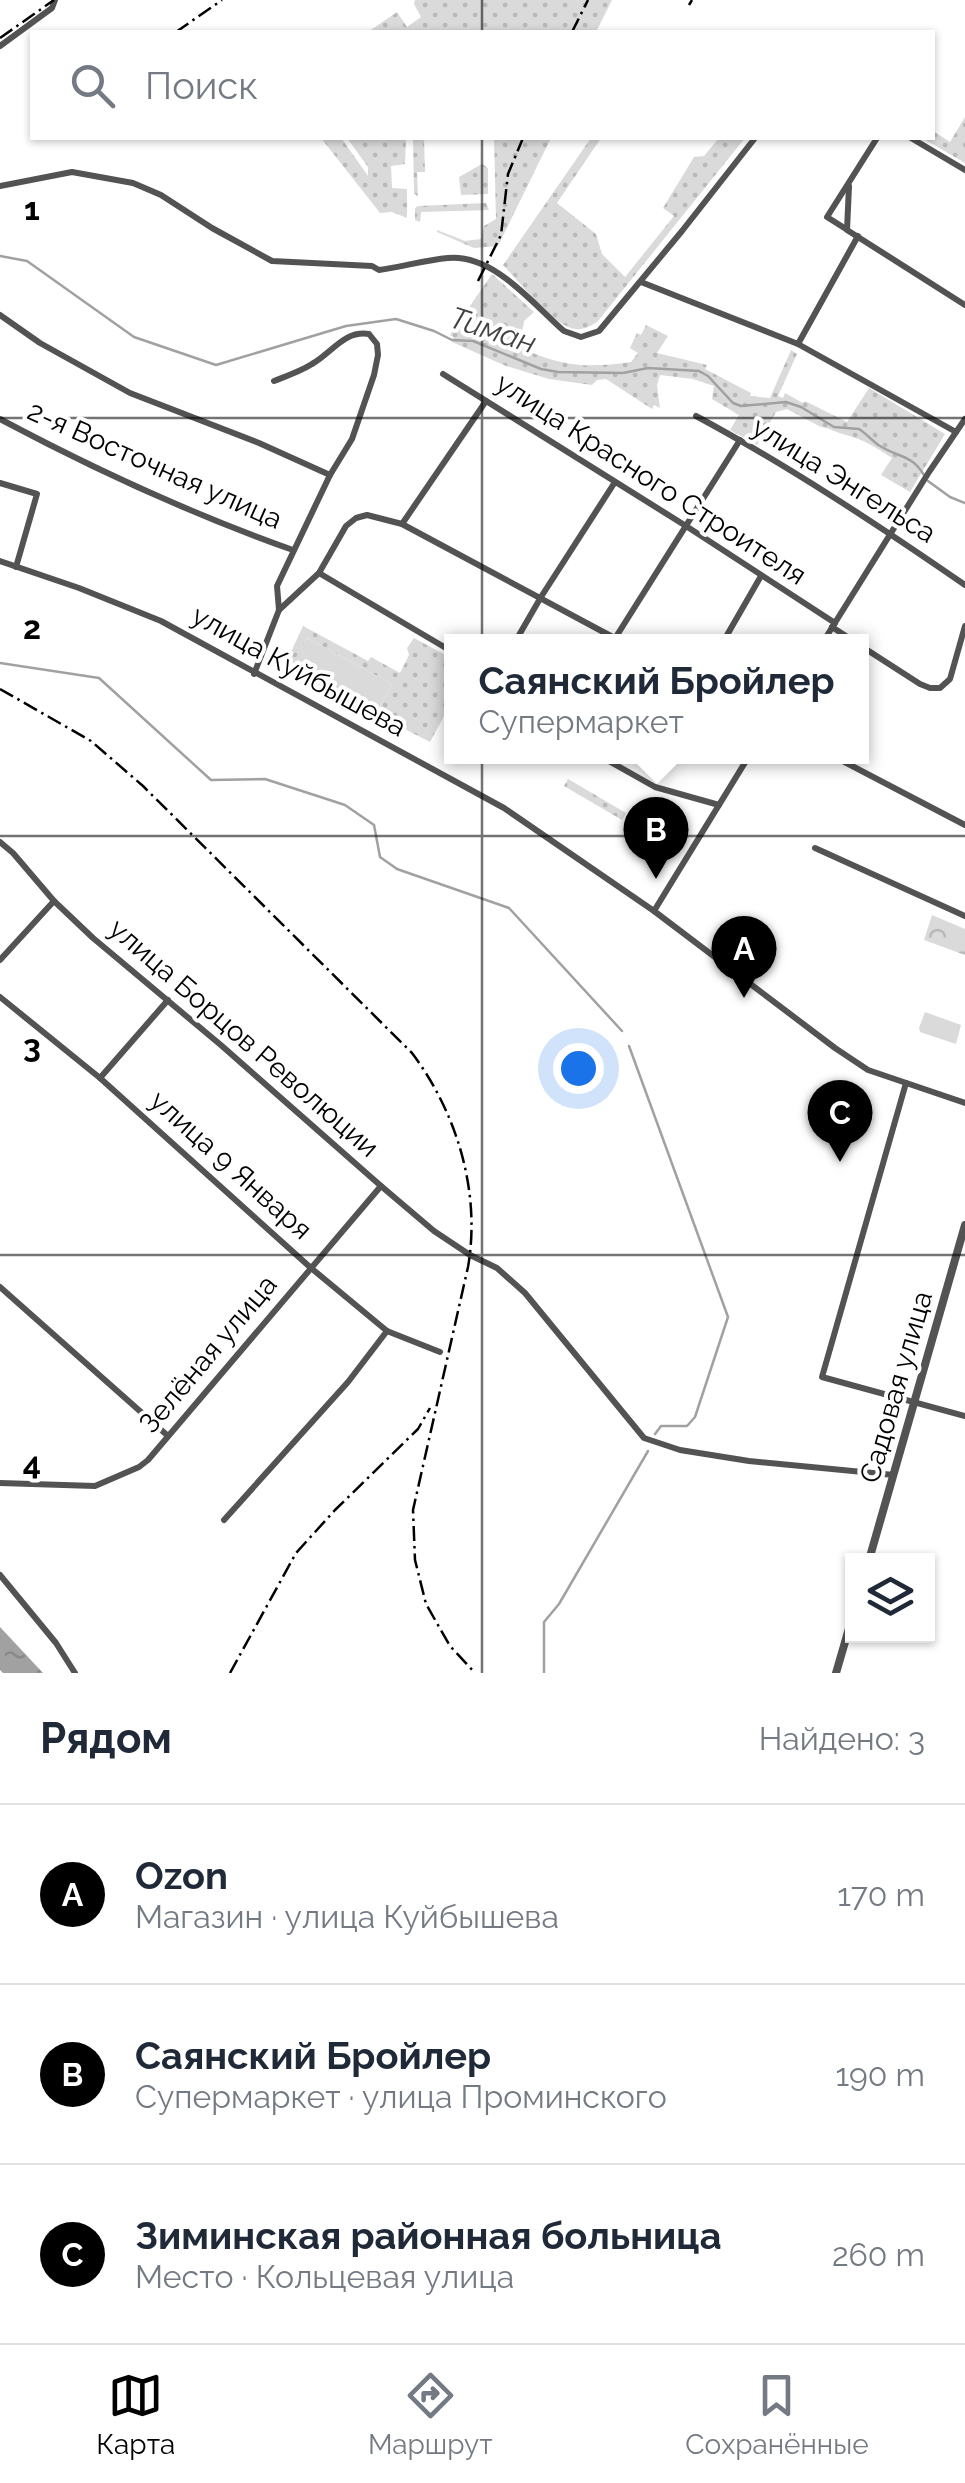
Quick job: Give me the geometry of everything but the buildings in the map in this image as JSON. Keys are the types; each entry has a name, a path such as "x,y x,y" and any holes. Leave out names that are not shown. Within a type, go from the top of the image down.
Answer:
{"street":[{"path":"0,46 52,8 55,0"},
{"path":"0,186 72,172 133,182 272,262 372,266 379,270 451,258 474,261 492,269 564,330 581,337 599,331 753,140"},
{"path":"877,140 828,218 965,305"},
{"path":"914,140 965,170"},
{"path":"847,230 849,186"},
{"path":"798,344 858,236"},
{"path":"641,282 798,344 956,432"},
{"path":"0,315 40,343 130,394 260,443 330,475"},
{"path":"274,381 312,364 356,334 369,334 376,342 378,355 352,439 330,475 277,586 279,610"},
{"name":"улица Красного Строителя","path":"443,374 686,526 845,634"},
{"path":"402,524 486,400"},
{"name":"улица Энгельса","path":"696,416 890,533 965,585"},
{"name":"2-я Восточная улица","path":"0,419 50,446 252,536 293,550"},
{"path":"828,634 965,419"},
{"path":"621,634 740,440"},
{"path":"520,634 615,482"},
{"path":"0,483 38,494 16,566"},
{"path":"254,674 279,610 319,573 346,526 360,516 402,524 606,634"},
{"name":"улица Куйбышева","path":"0,562 78,588 160,622 504,808 654,911 868,1070 965,1103"},
{"path":"319,573 444,647"},
{"path":"728,634 761,576"},
{"name":"улица Красного Строителя","path":"869,651 930,688 940,688 950,678 965,626"},
{"path":"614,764 655,787 718,806"},
{"path":"654,911 744,764"},
{"path":"849,764 965,825"},
{"name":"улица Борцов Революции","path":"0,842 93,938 381,1186 434,1231 497,1268 526,1293 644,1438 680,1450 749,1461 894,1475"},
{"path":"815,848 965,916"},
{"path":"0,960 54,901"},
{"name":"улица 9 Января","path":"0,997 100,1078 387,1331 440,1352"},
{"path":"100,1078 168,1000"},
{"path":"906,1083 822,1378 965,1416"},
{"name":"Зелёная улица","path":"0,1483 95,1486 148,1460 381,1186"},
{"name":"Садовая улица","path":"872,1553 965,1225"},
{"path":"0,1286 168,1436"},
{"path":"224,1520 348,1382 387,1331"},
{"path":"0,1574 75,1673"},
{"path":"836,1673 845,1642"}],"green space":[{"path":"415,0 612,0 597,30 371,30 397,12 407,27 421,17"},
{"path":"965,117 965,163 925,140 935,140 935,132 950,142"},
{"path":"323,140 343,140 368,176 368,167 348,140 406,140 405,164 391,166 392,188 407,189 407,218 392,212 380,213"},
{"path":"413,140 424,140 425,172 417,172 418,197 414,193"},
{"path":"494,140 550,140 498,246 474,248 437,232 465,241 481,239 484,226 496,219"},
{"path":"590,140 600,140 557,203 596,234 602,254 625,277 674,216 663,208 694,157 704,156 717,140 743,140 598,321 587,327 575,329 557,320 503,265"},
{"path":"482,164 488,168 488,194 461,195 459,177"},
{"path":"486,203 489,210 421,212 420,222 415,220 418,206"},
{"path":"492,274 534,312 524,321 521,337 529,343 525,350 539,356 577,365 631,362 638,353 630,348 646,325 668,336 657,353 707,365 705,369 751,393 750,396 770,398 791,350 797,354 778,396 783,398 785,393 847,422 869,388 945,434 910,492 881,475 892,458 787,409 776,412 757,445 730,430 739,415 712,399 714,386 693,379 660,375 660,408 654,405 652,409 606,379 592,385 549,379 506,366 452,342 454,338 450,335"},
{"path":"303,626 368,661 371,657 400,673 414,638 444,654 444,716 430,742 284,667","holes":["307,638 392,684 377,712 292,666"]},
{"path":"307,638 392,684 377,712 291,666"},
{"path":"568,779 626,813 622,820 564,786"},
{"path":"932,915 965,929 965,955 924,940"},
{"path":"925,1012 961,1025 956,1044 920,1032"}],"water":[{"path":"0,1627 43,1673 0,1670"}],"waterway":[{"name":"Тиман","path":"0,256 27,261 134,337 216,365 346,326 396,319 452,340 473,341 541,369 558,372 623,373 648,368 699,371 733,403 741,406 786,402 801,407 834,427 859,429 880,446 909,460 924,475"},
{"name":"Тиман","path":"928,481 965,503"},
{"name":"Тиман","path":"0,663 99,678 211,780 265,779 345,805 374,825 380,857 397,869 509,908 622,1031"},
{"path":"629,1046 728,1317 695,1417 687,1426 661,1426 655,1434"},
{"path":"544,1673 544,1622 559,1604 648,1451"}],"railway":[{"path":"0,38 54,0"},
{"path":"179,30 222,0"},
{"path":"573,30 588,0"},
{"path":"689,5 692,0"},
{"path":"478,281 501,235 508,174 522,140"},
{"path":"0,689 91,741 143,786 412,1053 442,1101 468,1182 471,1239 413,1510 415,1560 426,1604 450,1646 475,1673"},
{"path":"230,1673 296,1553 418,1429 430,1408"}],"place":[{"name":"Саянский Бройлер","path":"656,879"},
{"name":"Ozon","path":"744,998"},
{"name":"Зиминская районная больница","path":"840,1162"}]}
